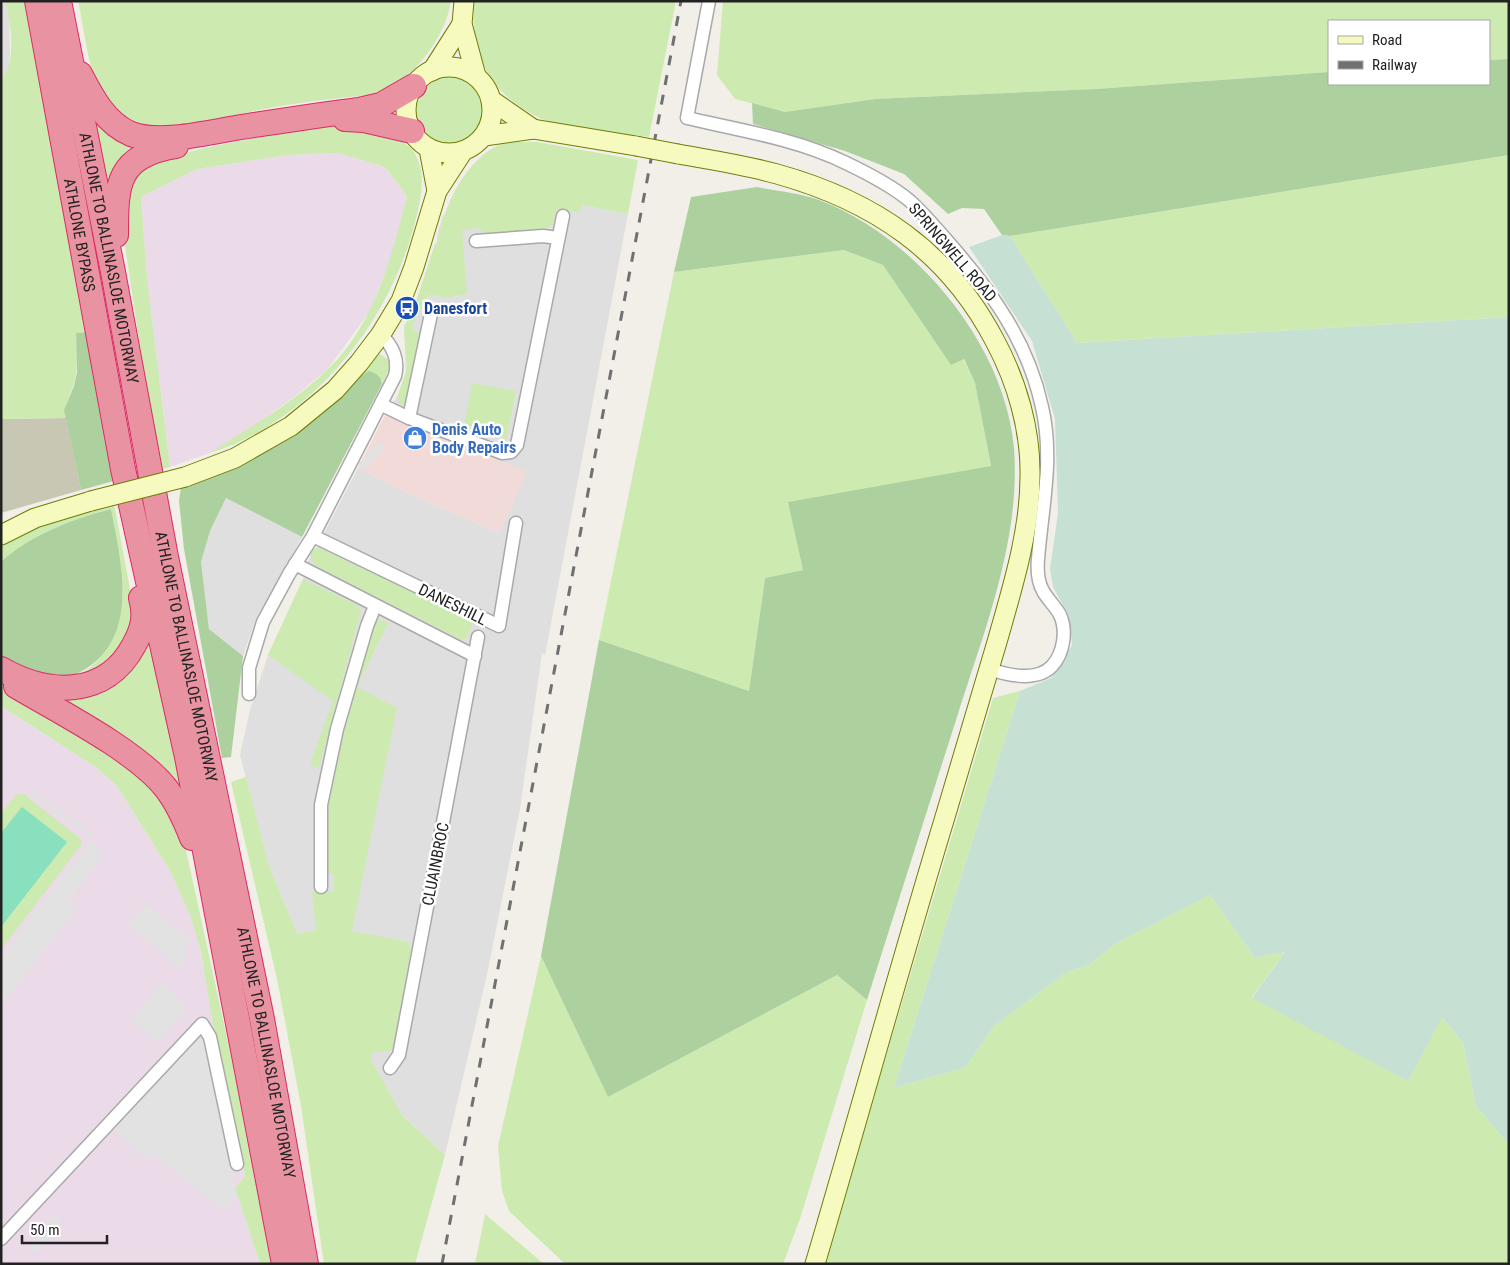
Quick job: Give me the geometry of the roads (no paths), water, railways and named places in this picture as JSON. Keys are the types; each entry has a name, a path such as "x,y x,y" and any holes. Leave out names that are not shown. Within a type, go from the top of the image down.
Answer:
{"highway":[{"name":"ATHLONE BYPASS","path":"37,1 123,469"},
{"path":"59,1 68,47 93,100 118,125 131,134 146,138 184,136 359,110 381,104 423,78"},
{"name":"ATHLONE TO BALLINASLOE MOTORWAY","path":"68,47 113,272 166,557 264,1028 306,1264"},
{"path":"113,272 117,191 120,179 130,166 143,156 165,148 334,118 364,120 412,132"},
{"path":"1,669 32,683 54,688 90,685 107,677 122,665 132,650 144,623 143,606 124,523 123,469"},
{"name":"ATHLONE TO BALLINASLOE MOTORWAY","path":"123,469 187,757 284,1264"},
{"path":"1,677 106,741 156,776 174,799 183,816 212,894"}],"main road":[{"path":"464,1 462,24 476,76"},
{"path":"462,24 407,102 406,117 412,132 429,149 448,154 463,151"},
{"path":"423,78 450,67 466,70 476,76 488,90 491,100 492,114 484,136"},
{"path":"491,100 534,129"},
{"path":"1,535 35,518 91,501 185,477 235,458 291,426 334,390 382,334 401,301 414,267 437,191 463,151 484,136 534,129 636,146 776,174 848,200 878,214 942,264 984,320 1005,360 1018,397 1027,435 1030,478 1024,531 1011,595 917,908 815,1264"},
{"path":"429,149 437,191"}],"street":[{"name":"SPRINGWELL ROAD","path":"709,1 687,118 812,150 846,163 909,200 990,290 1009,321 1019,343 1042,407 1047,445 1048,487 1038,560 1038,578 1043,591 1059,614 1063,624 1063,641 1060,654 1052,666 1040,673 1026,676 989,669"},
{"path":"382,405 409,418 502,453 511,452 517,444 563,216"},
{"path":"476,241 543,236 558,238"},
{"path":"409,418 431,314"},
{"path":"249,694 249,668 254,646 275,597 313,536 382,405 395,376 397,361 389,343 382,334"},
{"name":"DANESHILL","path":"313,536 499,626 516,523"},
{"path":"295,564 475,656"},
{"path":"321,887 321,805 337,729 367,626 375,606"},
{"name":"CLUAINBROC","path":"390,1068 399,1055 478,637"},
{"path":"1,1239 202,1024 210,1037 237,1164"}],"railway":[{"path":"442,1264 681,1"}],"place":[{"name":"Danesfort","path":"407,308"},
{"name":"Denis Auto Body Repairs","path":"415,438"}]}
